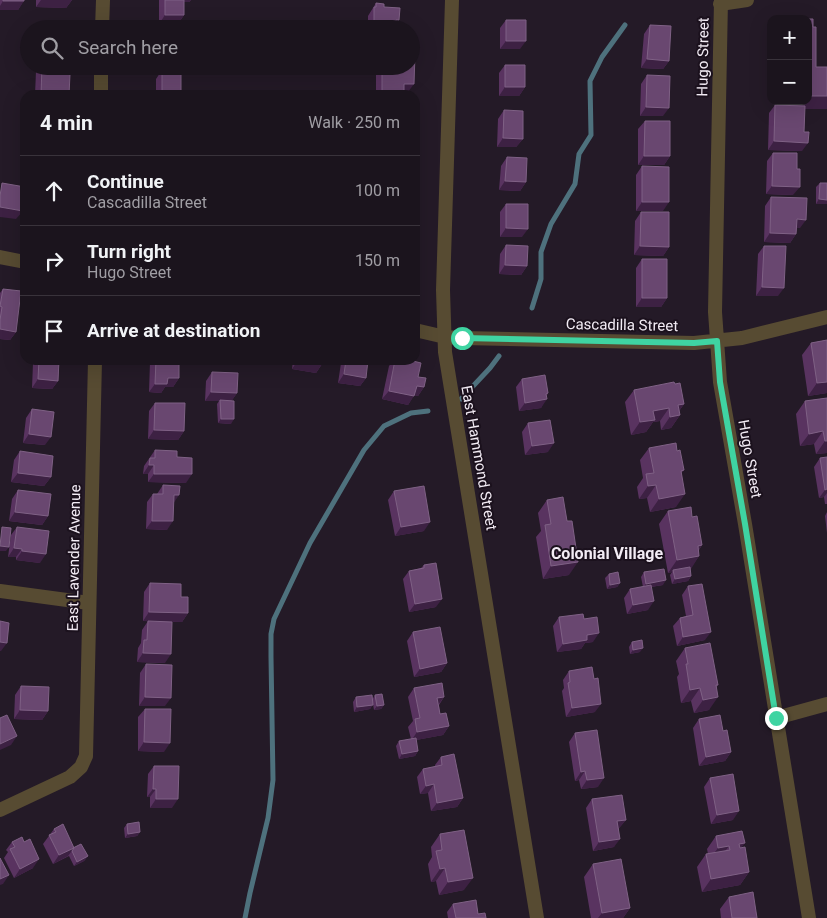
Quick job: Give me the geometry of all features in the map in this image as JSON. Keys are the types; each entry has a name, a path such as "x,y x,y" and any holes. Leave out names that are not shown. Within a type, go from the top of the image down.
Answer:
{"street":[{"path":"102,20 103,0"},
{"name":"East Hammond Street","path":"452,0 444,290 448,371 537,918"},
{"path":"721,2 747,0"},
{"name":"Hugo Street","path":"721,2 715,312 720,382 809,918"},
{"path":"101,75 101,90"},
{"path":"0,257 20,261"},
{"name":"Cascadilla Street","path":"420,331 445,337 694,343 742,338 827,317"},
{"name":"East Lavender Avenue","path":"0,810 70,777 81,767 86,756 95,365"},
{"path":"0,591 89,603"},
{"path":"776,718 827,704"}],"building":[{"path":"24,0 24,1 3,1"},
{"path":"165,0 184,0 184,15 165,15"},
{"path":"376,3 384,4 384,7 400,8 399,20 374,20 374,7 376,7"},
{"path":"812,19 813,27 816,27 816,67 827,67 827,96 812,96"},
{"path":"506,20 526,20 526,41 506,41"},
{"path":"650,25 671,26 669,61 647,59"},
{"path":"505,65 525,65 525,87 505,87"},
{"path":"42,75 70,75 69,90 41,90"},
{"path":"162,75 181,75 181,90 162,90"},
{"path":"382,75 414,75 414,84 404,84 404,90 382,90"},
{"path":"647,75 670,76 669,108 646,107"},
{"path":"775,105 805,106 804,132 809,132 808,143 774,141"},
{"path":"504,110 523,111 523,139 503,138"},
{"path":"645,121 670,121 670,156 644,156"},
{"path":"773,153 797,153 797,169 800,169 800,187 772,186"},
{"path":"507,157 527,158 526,182 505,181"},
{"path":"642,166 669,167 669,202 642,202"},
{"path":"2,183 20,186 20,210 0,207"},
{"path":"820,183 827,183 827,200 819,199"},
{"path":"771,197 807,198 806,220 797,219 796,234 770,233"},
{"path":"506,204 528,204 528,229 506,228"},
{"path":"641,212 669,212 669,247 640,246"},
{"path":"506,245 528,246 527,266 505,265"},
{"path":"764,246 786,246 784,288 762,287"},
{"path":"642,259 667,259 667,298 642,298"},
{"path":"3,289 20,291 16,332 0,329 2,307 0,306"},
{"path":"827,340 827,382 817,383 811,343"},
{"path":"421,363 418,377 426,378 424,387 417,386 414,396 389,391 394,365 420,365"},
{"path":"39,365 59,365 58,381 38,379"},
{"path":"156,365 179,365 179,378 168,378 167,384 155,384"},
{"path":"345,365 367,365 366,378 344,374"},
{"path":"212,372 238,373 237,393 211,392"},
{"path":"545,375 547,399 525,403 522,379"},
{"path":"674,382 675,384 680,383 684,404 678,405 680,415 670,417 669,408 653,411 655,420 640,422 634,390"},
{"path":"827,398 827,441 825,441 823,431 809,434 805,401"},
{"path":"220,400 234,401 234,419 221,419"},
{"path":"155,403 185,403 184,431 154,430"},
{"path":"32,409 54,412 51,437 29,434"},
{"path":"550,420 554,443 532,446 528,423"},
{"path":"676,443 677,451 680,450 684,470 681,471 685,494 659,499 656,485 648,486 646,474 654,473 649,448"},
{"path":"155,450 177,451 177,457 192,458 192,474 154,474 154,465 149,465 150,458 155,458"},
{"path":"20,451 53,456 51,477 18,473"},
{"path":"827,457 827,489 825,490 820,458"},
{"path":"163,485 180,486 179,495 174,495 173,521 152,521 153,494 163,494"},
{"path":"424,486 430,522 401,527 394,491"},
{"path":"18,490 51,494 48,516 15,512"},
{"path":"563,497 567,521 572,521 578,562 551,566 545,525 551,524 547,500"},
{"path":"691,507 692,517 697,516 702,545 698,546 699,556 677,560 668,511"},
{"path":"2,527 11,528 9,547 0,546"},
{"path":"17,527 49,531 46,554 14,548"},
{"path":"436,563 442,599 415,604 409,571"},
{"path":"690,567 691,576 675,579 673,570"},
{"path":"664,569 666,580 646,584 644,572"},
{"path":"618,572 620,583 610,585 609,574"},
{"path":"150,583 181,584 181,597 188,597 188,613 149,612"},
{"path":"702,584 711,632 683,637 680,618 693,615 688,586"},
{"path":"651,585 654,601 633,605 630,589"},
{"path":"583,614 584,619 597,617 599,633 587,635 587,640 563,644 559,617"},
{"path":"0,621 9,623 7,643 0,642"},
{"path":"148,621 172,622 171,654 143,653 144,640 147,640"},
{"path":"440,627 447,663 420,669 413,632"},
{"path":"642,640 643,648 633,650 632,642"},
{"path":"710,643 718,685 716,685 718,697 703,700 700,688 690,690 685,648"},
{"path":"146,664 172,665 171,698 145,697"},
{"path":"592,667 594,679 598,678 601,704 572,708 568,683 570,682 569,671"},
{"path":"442,683 444,697 437,698 440,714 446,713 449,726 417,732 415,719 420,718 414,688"},
{"path":"21,686 49,687 48,711 20,710"},
{"path":"382,694 384,705 377,706 375,695"},
{"path":"372,695 373,705 357,707 356,697"},
{"path":"145,709 171,709 170,743 144,742"},
{"path":"7,715 17,736 0,744 0,718"},
{"path":"720,715 723,731 727,730 731,752 706,757 699,719"},
{"path":"597,730 604,778 587,780 585,771 581,772 575,733"},
{"path":"416,738 418,751 402,754 399,741"},
{"path":"454,754 463,798 437,803 434,784 426,786 423,769 442,765 441,757"},
{"path":"154,766 179,766 178,799 156,799 156,789 153,789"},
{"path":"733,774 739,811 717,815 710,778"},
{"path":"622,795 626,820 617,821 620,839 599,842 592,799"},
{"path":"139,822 140,832 128,834 127,824"},
{"path":"63,824 74,848 59,855 49,835 56,832 54,829"},
{"path":"464,830 473,878 448,882 445,868 440,869 436,851 442,850 440,834"},
{"path":"742,831 745,843 739,844 740,848 745,847 749,872 711,879 706,854 730,850 729,846 718,848 716,836"},
{"path":"22,837 24,842 30,839 39,859 20,869 10,849 15,847 12,842"},
{"path":"81,844 88,856 77,862 72,851 73,848"},
{"path":"0,858 9,875 0,879"},
{"path":"621,859 630,908 602,913 593,864"},
{"path":"753,892 757,918 732,918 729,897"},
{"path":"476,900 478,914 485,913 486,918 456,918 453,904"}],"waterway":[{"path":"532,308 541,279 541,252 551,224 575,184 579,154 591,135 590,81 602,57 625,25"},
{"path":"461,399 499,356"},
{"path":"245,918 268,818 273,780 271,634 274,619 310,543 364,450 384,426 411,413 428,411"}],"district":[{"name":"Colonial Village","path":"607,553"}],"route":[{"path":"462,338 694,343 717,341 720,382 776,718"}]}
